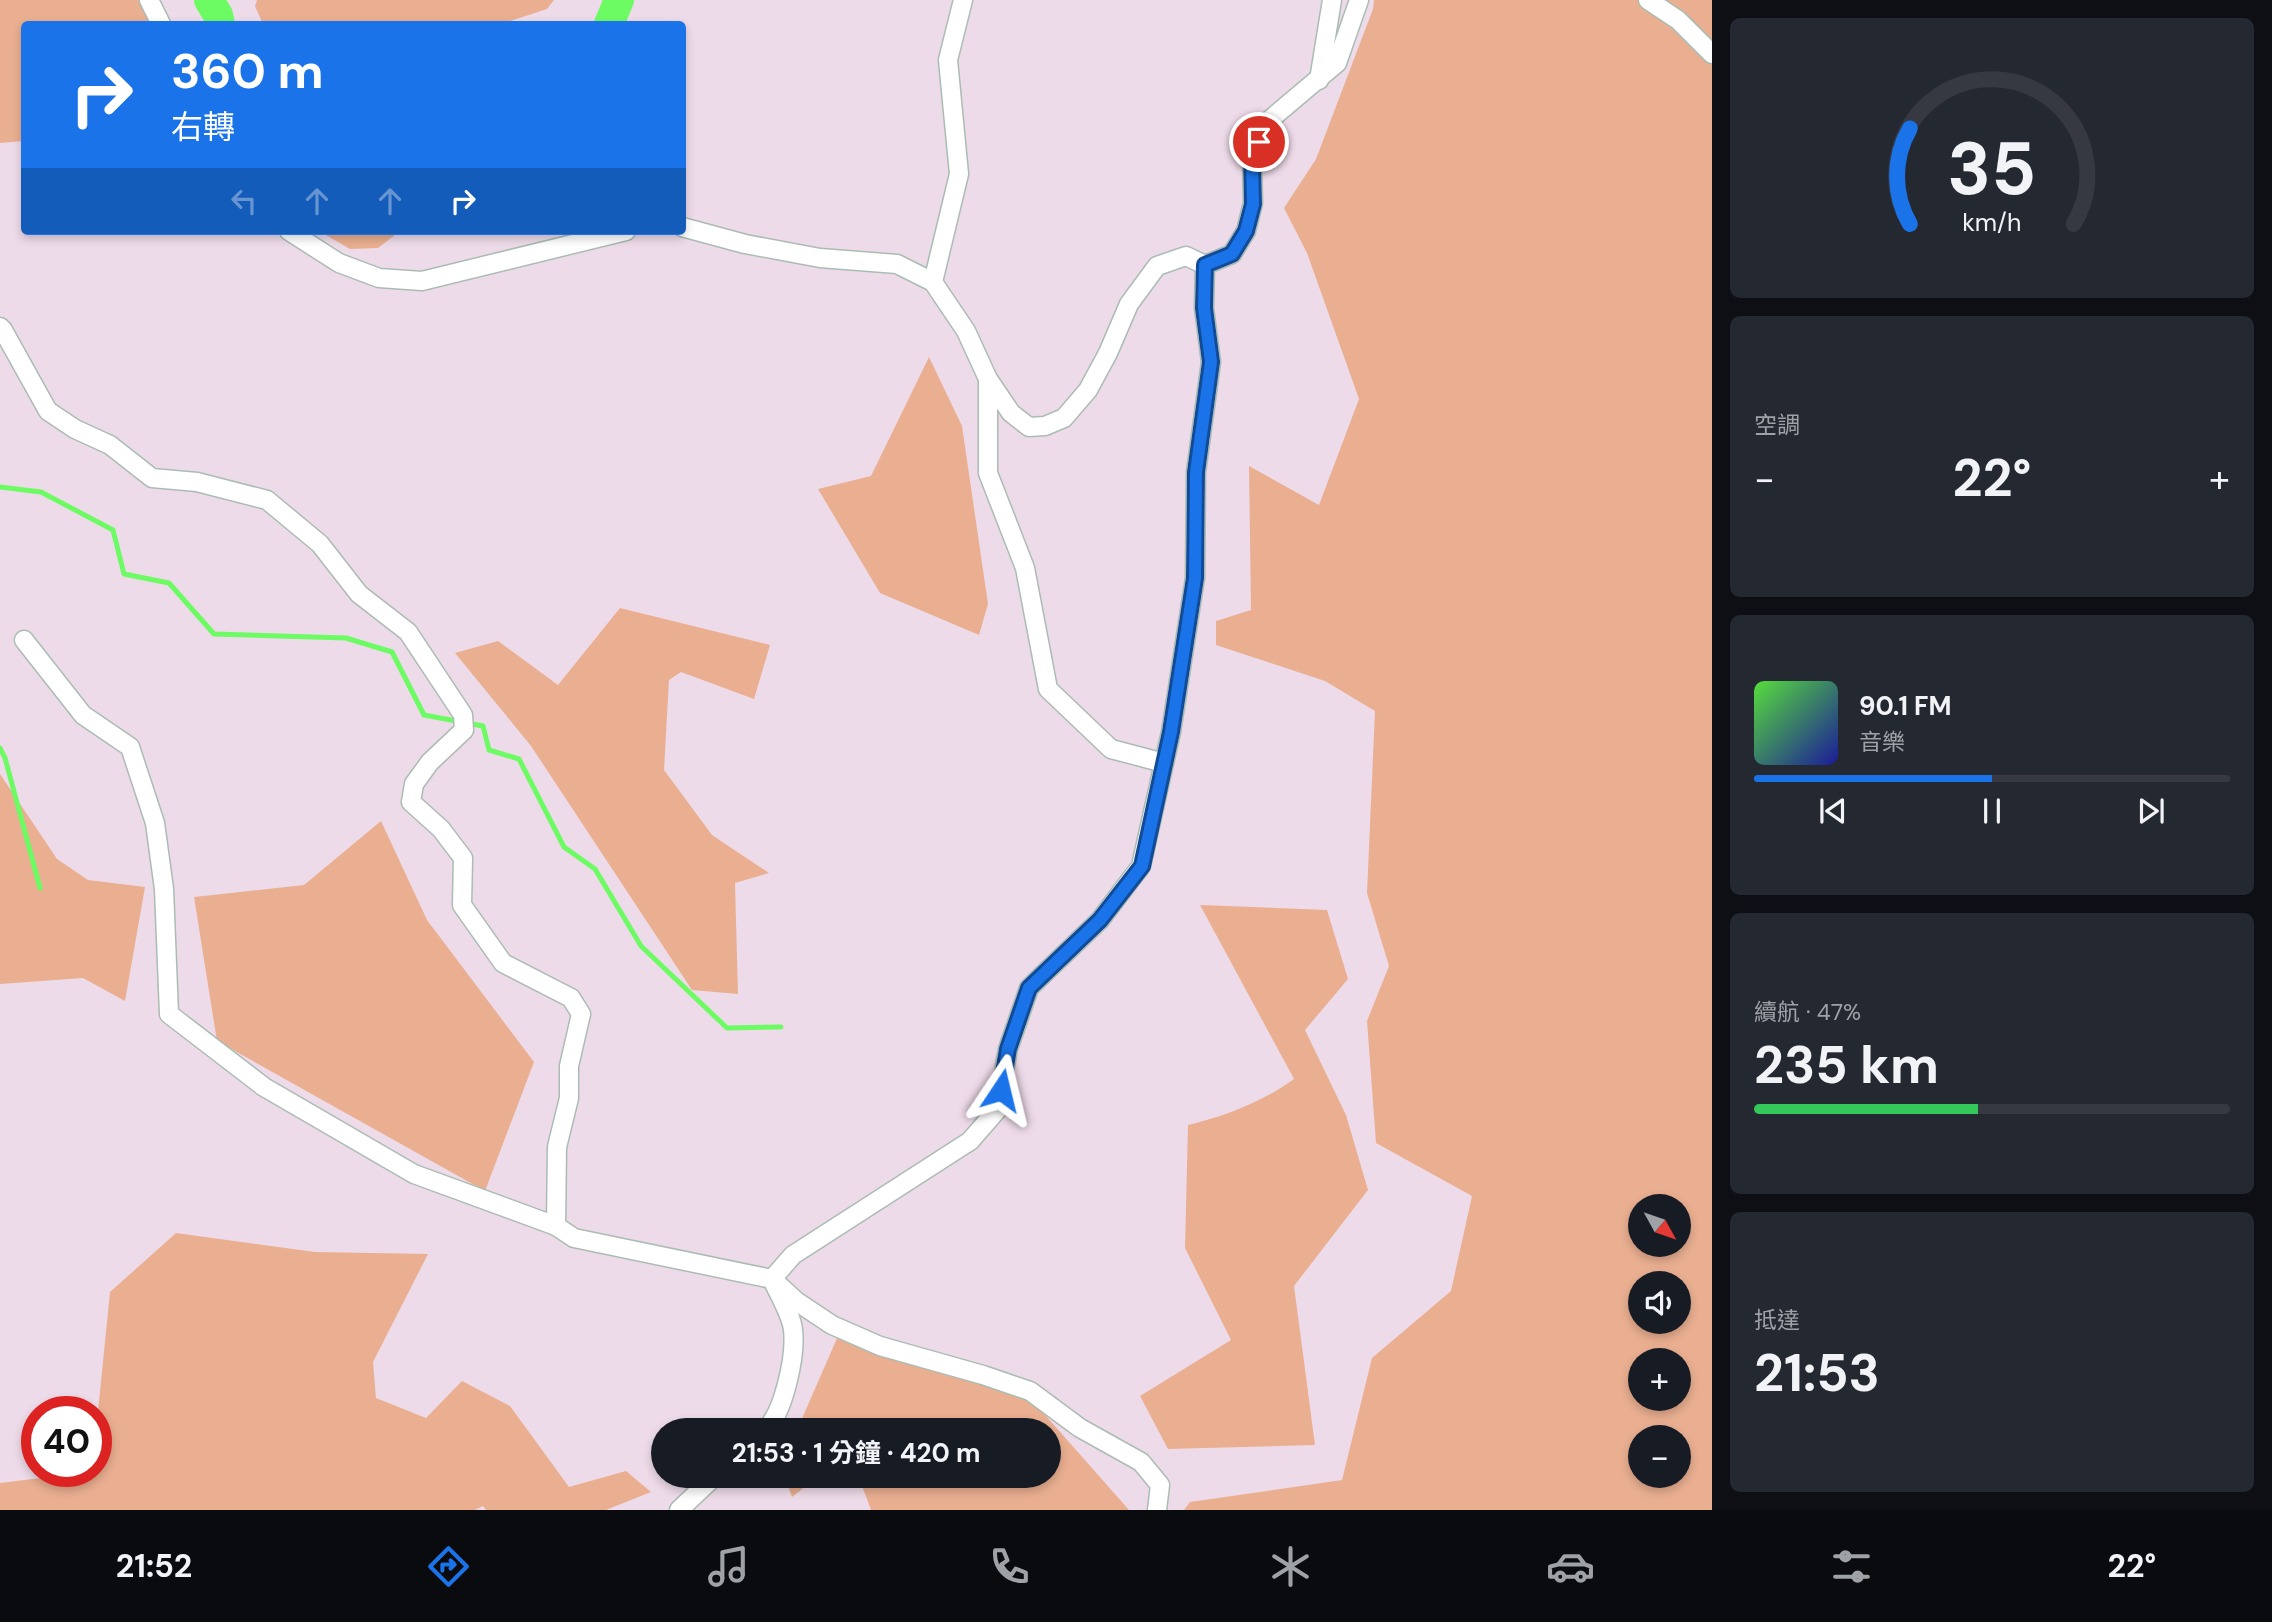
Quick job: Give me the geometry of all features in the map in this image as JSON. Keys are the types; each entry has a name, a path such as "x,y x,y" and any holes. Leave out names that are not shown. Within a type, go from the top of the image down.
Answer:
{"street":[{"path":"149,0 160,21"},
{"path":"933,282 959,174 948,60 963,0"},
{"path":"1319,79 1332,0"},
{"path":"686,229 745,244 820,258 897,264 933,282 966,331 988,379 1011,413 1028,427 1045,426 1065,418 1088,390 1108,353 1129,304 1157,266 1186,256 1205,265 1232,254 1246,231 1253,204 1252,161 1266,123 1337,63 1359,0"},
{"path":"1648,0 1678,20 1712,54"},
{"path":"295,235 339,263 379,278 422,281 610,235"},
{"path":"772,1279 793,1255 970,1141 998,1110 1008,1049 1029,988 1100,920 1142,866 1164,764 1195,578 1196,472 1211,362 1204,308 1205,265"},
{"path":"1,329 48,411 75,429 110,445 152,478 197,482 267,500 310,535 359,594 408,632 463,715 464,730 430,762 414,784 411,802 441,829 463,858 461,905 503,963 571,998 581,1014 569,1066 569,1098 557,1147 556,1226"},
{"path":"988,379 988,473 1025,568 1048,689 1111,749 1164,764"},
{"path":"24,640 83,715 130,747 155,823 164,889 169,1014 264,1087 414,1174 556,1226 574,1238 772,1279 796,1301 844,1331 880,1346 1030,1391 1080,1428 1141,1462 1160,1485 1157,1510"},
{"path":"772,1279 793,1329 789,1378 775,1418"},
{"path":"679,1510 702,1488"}],"shaded area":[{"path":"0,0 140,0 150,21 21,21 21,141 0,143"},
{"path":"257,0 554,0 547,9 510,21 262,21 255,6"},
{"path":"1374,0 1712,0 1712,1510 1184,1510 1190,1502 1342,1480 1372,1358 1451,1291 1472,1196 1376,1143 1367,1021 1389,966 1367,893 1375,711 1325,681 1216,645 1216,621 1251,610 1249,466 1319,505 1359,399 1307,253 1284,208 1316,159 1373,9"},
{"path":"326,235 395,235 378,248 350,249"},
{"path":"929,357 962,426 988,604 979,635 880,593 818,489 871,476"},
{"path":"620,608 770,645 754,699 681,672 669,680 664,770 712,835 769,873 735,883 738,994 692,990 531,746 455,653 498,641 558,685"},
{"path":"0,774 57,859 88,880 145,887 125,1001 83,978 0,984"},
{"path":"381,821 427,920 534,1062 485,1191 217,1041 194,897 304,885"},
{"path":"1200,905 1327,910 1348,979 1305,1030 1346,1115 1368,1190 1294,1286 1315,1445 1168,1449 1140,1396 1231,1340 1185,1248 1188,1125 1243,1107 1294,1079"},
{"path":"176,1233 315,1252 428,1254 373,1362 376,1398 426,1418 462,1381 510,1406 569,1487 626,1471 651,1492 606,1510 486,1510 483,1506 475,1510 0,1510 0,1483 21,1480 21,1487 112,1487 112,1396 100,1396 110,1292"},
{"path":"838,1336 1024,1391 1048,1418 802,1418"},
{"path":"1061,1433 1129,1510 871,1510 863,1488 1061,1488"},
{"path":"789,1488 803,1488 792,1497"}],"waterway":[{"path":"209,0 219,21"},
{"path":"610,21 619,0"},
{"path":"0,487 41,492 113,530 124,574 169,583 214,634 346,638 392,652 424,715 483,726 489,750 519,759 564,847 595,869 641,946 727,1028 781,1027"},
{"path":"0,748 40,888"}],"route":[{"path":"1001,1090 1008,1049 1029,988 1100,920 1142,866 1171,732 1195,578 1196,472 1211,362 1204,308 1205,265 1232,254 1246,231 1253,204 1252,161 1259,142"}]}
